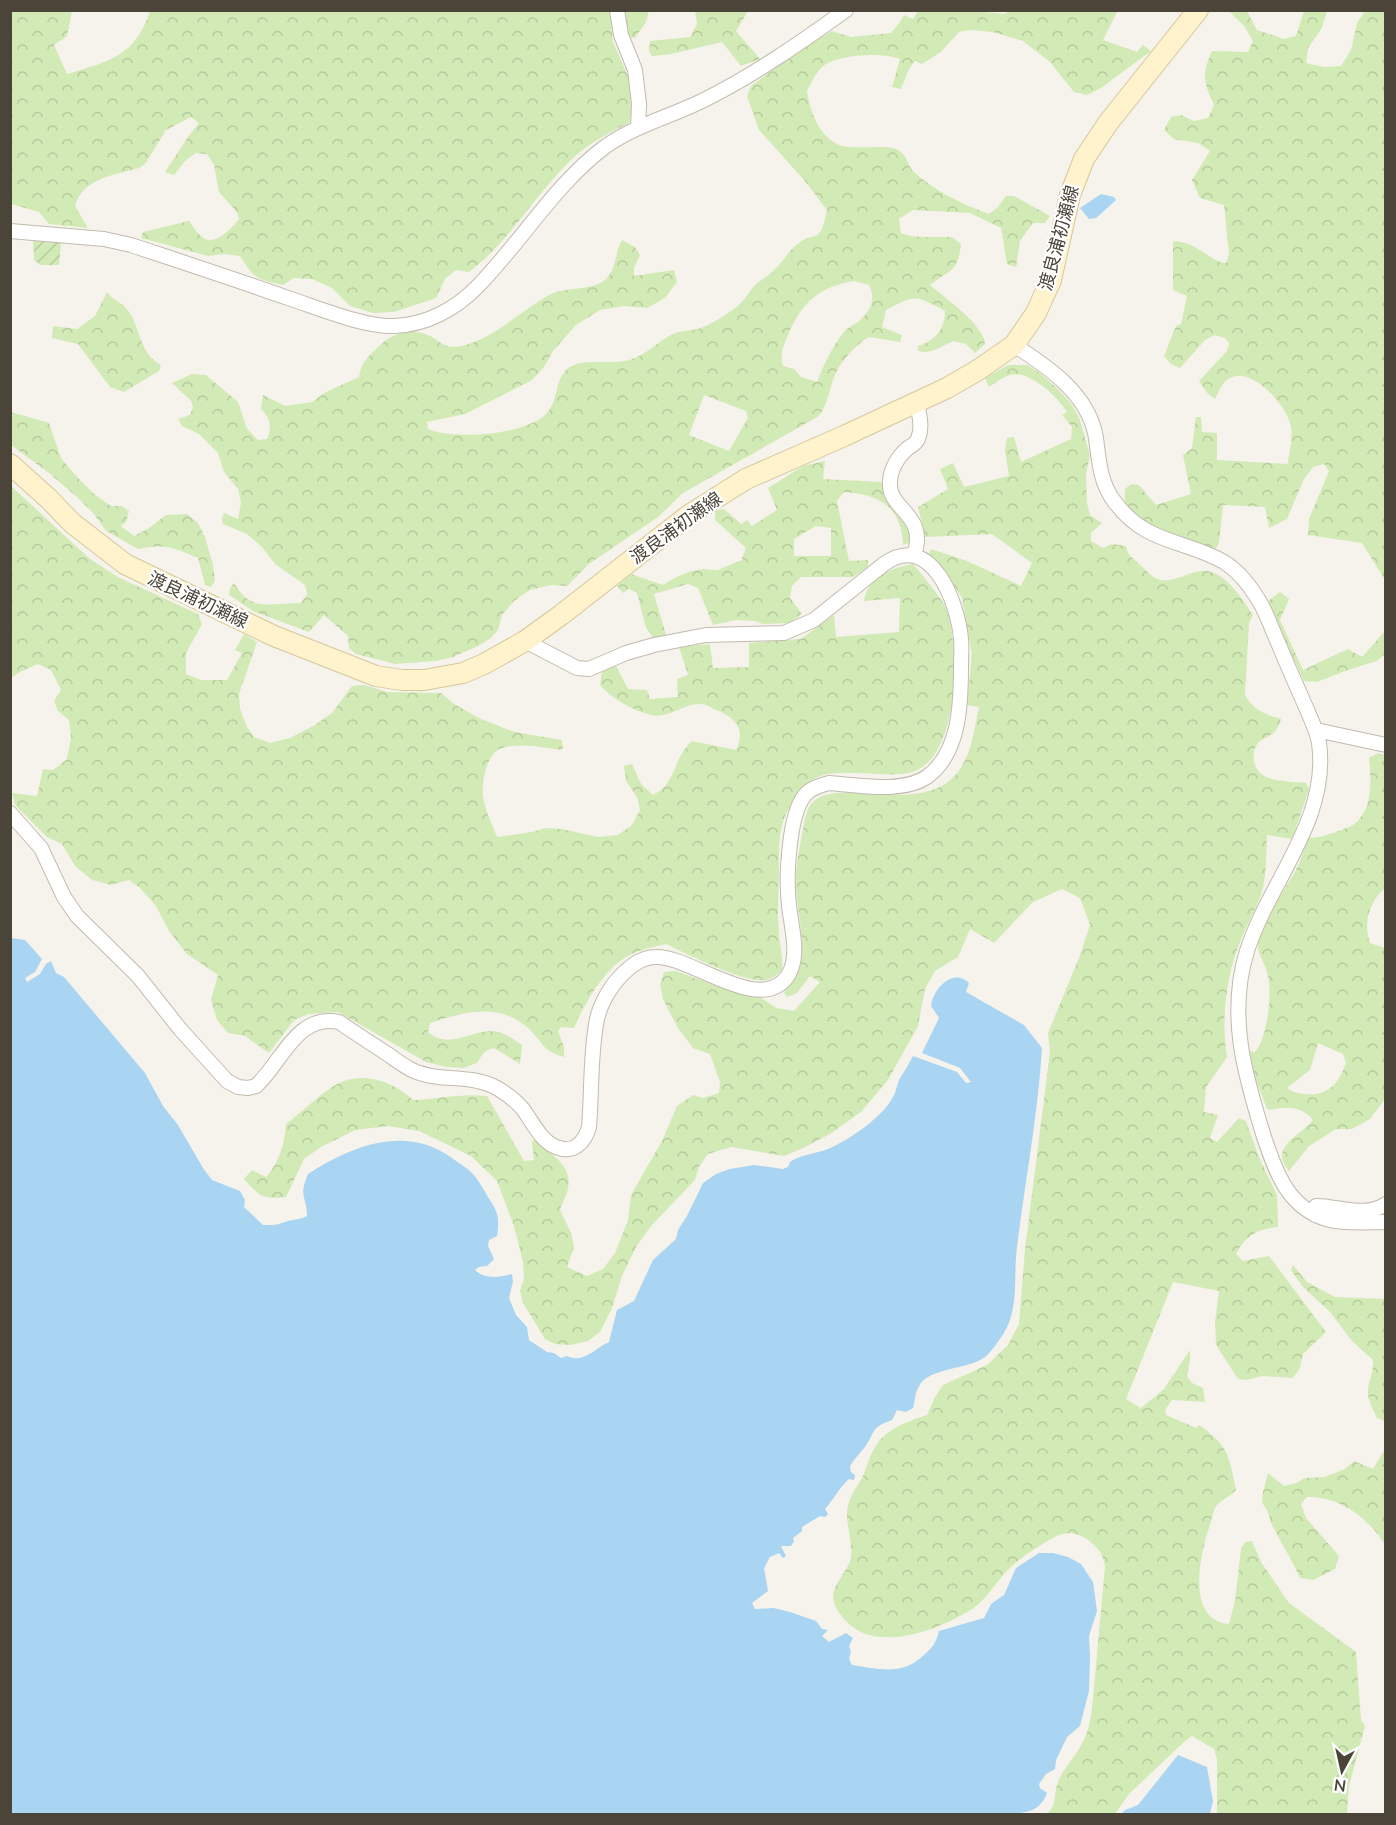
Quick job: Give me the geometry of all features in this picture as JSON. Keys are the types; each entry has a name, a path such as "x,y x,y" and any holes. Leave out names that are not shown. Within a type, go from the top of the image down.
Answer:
{"main road":[{"name":"渡良浦初瀬線","path":"10,464 72,523 125,564 274,636 366,673 402,680 444,678 484,664 525,641 717,496 746,479 917,402 978,370 1014,345 1036,313 1051,280 1070,195 1084,159 1108,123 1198,10"}],"street":[{"path":"618,10 621,35 635,70 639,104 638,128"},
{"path":"10,231 104,239 122,243 376,325 409,325 452,308 476,288 566,183 607,146 638,128 702,101 752,75 846,10"},
{"path":"1014,345 1039,361 1081,401 1092,424 1099,470 1104,484 1112,499 1131,520 1160,538 1209,554 1228,564 1251,589 1269,621 1316,730 1320,764 1316,795 1307,823 1247,953 1238,1017 1238,1037 1244,1070 1280,1181 1293,1200 1315,1215 1338,1221 1386,1222"},
{"path":"914,555 917,540 913,521 891,493 890,485 898,458 918,439 921,427 917,402"},
{"path":"10,813 40,848 64,897 77,916 138,976 180,1029 227,1081 238,1087 256,1086 307,1025 327,1019 339,1022 412,1071 428,1075 474,1079 494,1087 510,1096 521,1107 547,1142 557,1148 566,1149 578,1146 585,1138 589,1128 597,1017 614,984 628,968 644,959 656,956 670,958 746,987 766,990 778,986 791,967 794,950 788,903 789,850 795,816 802,799 813,789 829,783 903,787 927,777 945,756 954,735 958,714 962,640 951,597 942,580 930,564 914,555 893,557 814,620 784,633 706,635 626,653 589,669 577,668 525,641"},
{"path":"1316,730 1386,746"},
{"path":"1315,1215 1317,1206 1361,1211 1372,1210 1386,1204"}],"green space":[{"path":"968,10 1004,14 1011,10 1118,10 1103,40 1137,52 1143,45 1151,51 1101,88 1087,95 1074,92 1050,62 1023,41 993,32 969,30 959,32 941,52 922,64 915,61 901,89 892,87 900,59 882,55 838,59 822,67 814,78 807,91 811,107 817,124 834,142 846,147 885,147 898,150 905,156 913,171 930,185 989,214 1006,196 1014,196 1050,216 1045,223 1033,223 1020,241 1016,267 1007,264 1001,228 970,213 913,210 899,219 901,233 910,236 952,237 961,244 958,260 952,269 930,285 963,312 978,329 985,344 975,353 966,344 953,341 932,351 918,351 918,346 929,341 938,333 945,317 945,311 921,299 910,299 886,310 882,327 902,335 900,342 869,337 857,346 839,367 823,411 819,416 683,493 658,517 589,564 567,586 551,585 530,590 514,601 502,615 498,630 491,638 453,657 436,661 395,664 356,654 349,648 348,636 324,615 309,632 253,611 229,595 234,583 247,599 255,603 271,605 301,603 307,594 305,585 275,564 262,547 247,534 223,524 224,513 238,519 241,503 238,489 224,472 218,453 199,434 182,426 178,419 190,415 193,407 191,401 172,383 192,374 206,375 238,402 247,429 258,440 267,439 270,423 261,409 263,395 285,406 312,402 326,392 359,377 367,358 382,343 398,334 422,333 453,347 480,340 551,294 595,285 607,278 613,269 622,240 635,247 640,255 634,268 634,276 674,270 677,282 665,298 647,308 624,306 600,310 576,325 532,380 465,414 427,422 428,429 471,435 506,431 536,421 551,408 560,380 567,369 581,363 629,360 671,335 698,329 712,323 737,307 755,285 769,275 801,241 819,234 827,210 804,180 759,130 747,96 751,86 806,46 832,31 851,37 891,33 904,15 913,19 918,11","holes":["854,281 869,285 872,295 871,304 863,317 846,330 840,338 817,382 801,377 794,369 783,366 782,354 785,343 799,313 821,292","704,395 746,411 748,418 729,451 689,435"]},
{"path":"11,11 72,11 67,36 54,45 67,74 119,55 137,38 150,11 610,11 613,42 630,81 631,115 629,123 598,139 570,161 497,247 469,272 456,270 445,279 436,298 394,312 373,313 350,306 332,288 312,279 294,278 283,285 274,283 262,280 253,274 240,256 224,254 208,256 141,238 143,232 189,221 202,237 212,240 222,236 239,219 237,212 219,192 214,165 207,154 196,153 185,161 174,175 165,172 199,123 191,117 166,130 145,164 139,168 101,179 85,189 75,206 88,228 49,224 39,212 11,204"},
{"path":"624,11 649,11 646,22 635,38 627,37"},
{"path":"695,11 748,11 736,31 760,59 741,66 722,42 652,56 649,51 650,41 690,37 697,24"},
{"path":"1229,11 1247,11 1257,30 1284,39 1296,36 1304,11 1327,11 1322,28 1308,48 1306,63 1324,67 1341,66 1351,50 1357,23 1365,11 1385,11 1385,580 1362,543 1308,535 1309,519 1329,471 1324,464 1313,467 1304,479 1287,519 1269,528 1265,507 1223,505 1219,543 1215,550 1152,527 1131,512 1125,503 1125,489 1131,484 1139,485 1156,505 1191,494 1183,455 1192,448 1196,417 1201,417 1202,432 1217,433 1217,460 1288,464 1291,441 1289,419 1269,391 1250,378 1232,377 1224,383 1215,399 1208,394 1199,381 1227,351 1229,343 1225,338 1215,335 1205,340 1180,368 1171,364 1164,356 1176,326 1181,324 1187,296 1173,290 1173,241 1189,244 1220,262 1226,263 1229,254 1224,205 1200,198 1192,180 1210,151 1198,143 1174,139 1164,130 1171,117 1181,115 1194,121 1208,118 1214,105 1206,84 1205,72 1212,51 1248,52 1253,41 1245,27"},
{"path":"33,240 61,243 59,265 40,265 34,260"},
{"path":"107,292 126,308 135,322 148,353 161,365 159,371 124,392 110,387 78,344 52,338 53,326 77,329 95,316"},
{"path":"1008,365 1027,365 1037,371 1058,389 1079,417 1090,455 1086,474 1087,503 1090,515 1102,523 1091,533 1091,541 1103,548 1112,544 1126,546 1133,558 1153,577 1160,580 1173,579 1200,571 1214,573 1228,582 1245,602 1253,615 1249,623 1245,695 1256,708 1281,719 1275,731 1256,746 1255,765 1258,771 1269,778 1306,783 1309,789 1291,839 1267,835 1263,888 1235,955 1228,984 1225,1014 1227,1057 1206,1087 1204,1112 1218,1115 1210,1138 1217,1142 1239,1118 1246,1121 1258,1155 1277,1195 1278,1227 1264,1229 1253,1234 1236,1254 1243,1261 1269,1256 1326,1332 1303,1354 1299,1370 1292,1378 1262,1376 1246,1380 1238,1379 1216,1345 1215,1322 1219,1291 1173,1282 1126,1399 1141,1408 1164,1389 1190,1350 1187,1376 1192,1383 1203,1388 1205,1402 1172,1400 1165,1410 1166,1415 1196,1428 1199,1425 1216,1439 1229,1460 1236,1490 1216,1506 1206,1537 1199,1584 1206,1611 1215,1620 1229,1624 1235,1601 1241,1549 1245,1542 1252,1541 1261,1562 1289,1603 1356,1652 1361,1720 1365,1726 1349,1786 1347,1814 1217,1814 1217,1759 1214,1749 1192,1736 1129,1794 1115,1814 1047,1814 1054,1803 1059,1779 1085,1737 1092,1709 1105,1566 1099,1551 1082,1537 1062,1534 1044,1543 1012,1566 976,1606 946,1623 920,1632 894,1637 869,1635 847,1622 834,1602 834,1590 851,1557 848,1507 877,1444 893,1429 927,1415 943,1385 987,1365 1008,1345 1019,1324 1025,1249 1050,1052 1048,1033 1090,925 1080,898 1062,889 1033,902 994,943 970,929 958,957 935,971 925,989 918,1026 888,1080 861,1112 830,1134 784,1156 731,1147 708,1154 699,1167 695,1180 651,1226 636,1247 600,1332 588,1341 570,1345 555,1344 545,1339 523,1303 520,1291 524,1279 523,1262 514,1226 497,1181 471,1156 419,1131 388,1126 355,1130 321,1147 304,1159 286,1197 262,1196 244,1179 252,1170 266,1177 281,1152 286,1124 339,1083 359,1078 379,1080 397,1088 413,1100 487,1096 524,1161 534,1160 532,1142 535,1138 567,1172 568,1188 560,1210 571,1233 574,1247 567,1267 587,1276 603,1269 615,1253 628,1220 631,1195 662,1141 677,1106 693,1095 703,1098 719,1093 720,1082 710,1054 693,1048 678,1028 663,999 660,985 664,972 676,971 714,985 756,995 777,1008 794,1011 820,982 810,976 797,993 787,997 784,993 797,973 802,957 796,874 809,807 821,797 839,793 908,794 931,791 950,780 968,754 979,707 967,705 972,654 962,598 945,572 928,556 931,549 967,561 1021,586 1032,563 992,534 925,537 918,507 948,489 940,469 953,463 964,487 1009,476 1005,451 1007,438 1014,437 1021,462 1071,439 1072,427 1062,415 1067,412 1050,392 1034,380 1018,374 1010,375 989,387 985,378"},
{"path":"11,412 49,423 61,458 94,494 111,506 122,506 129,511 126,522 121,526 134,536 166,515 187,514 198,523 205,537 213,565 215,581 211,587 205,585 198,558 169,548 155,546 138,549 106,531 79,499 11,445"},
{"path":"825,461 823,479 881,482 914,541 903,545 898,521 886,505 868,496 844,492 837,501 849,561 868,560 868,567 853,577 801,577 792,586 790,598 802,614 790,623 763,624 736,620 713,625 698,588 688,584 654,594 666,635 654,639 646,628 637,593 629,589 623,593 617,586 631,574 663,585 687,572 704,569 718,570 741,561 746,548 715,520 715,511 724,509 741,524 747,520 752,526 777,510 768,488 803,466","holes":["816,526 831,528 831,556 794,556 794,539"]},
{"path":"10,485 90,559 118,577 198,614 202,624 186,653 186,674 201,680 227,680 242,653 235,650 244,634 257,642 239,694 240,709 254,737 270,743 290,738 332,713 352,686 364,685 387,692 441,693 454,704 479,718 514,732 562,740 563,750 509,746 492,755 484,776 483,797 497,837 546,828 598,837 618,835 632,825 640,810 637,797 626,781 624,766 632,764 641,784 653,795 661,790 671,778 681,755 692,741 736,750 740,735 739,729 737,724 727,716 701,704 694,704 658,716 644,713 610,695 600,685 602,671 616,666 628,689 647,690 650,699 678,697 677,679 688,675 679,647 710,644 713,668 749,667 749,643 801,639 834,615 836,637 899,632 900,598 864,601 866,593 875,580 889,571 913,564 945,606 951,628 954,674 948,723 930,761 915,771 903,774 827,774 815,778 795,799 783,820 779,843 778,918 782,970 771,978 761,980 746,978 666,944 630,955 612,968 590,997 574,1028 561,1027 558,1031 564,1047 564,1057 547,1049 528,1028 517,1020 493,1012 455,1015 430,1023 428,1032 436,1037 451,1040 484,1032 500,1032 522,1045 520,1064 494,1048 482,1055 477,1063 463,1068 426,1062 338,1012 309,1014 294,1020 269,1053 245,1036 228,1033 217,1020 211,1000 218,975 187,954 169,931 156,906 140,888 129,880 111,885 92,880 75,866 62,844 47,837 15,805 12,793 37,796 43,769 53,770 67,759 71,738 69,720 58,711 54,701 61,690 51,670 38,664 11,678"},
{"path":"1280,592 1289,599 1280,620 1303,670 1348,649 1362,657 1385,631 1385,654 1377,661 1317,682 1304,681 1267,602"},
{"path":"1378,753 1385,755 1385,888 1371,906 1367,928 1370,943 1385,948 1385,1099 1370,1119 1352,1129 1336,1129 1309,1146 1289,1171 1282,1155 1284,1148 1313,1120 1307,1114 1295,1109 1267,1109 1254,1075 1250,1051 1255,1052 1263,1036 1269,1001 1269,980 1258,949 1259,937 1268,916 1299,864 1308,838 1349,827 1358,821 1364,812 1370,790 1369,758","holes":["1318,1043 1343,1054 1346,1063 1340,1077 1326,1091 1304,1094 1287,1088 1310,1070"]},
{"path":"1293,1265 1307,1282 1335,1297 1385,1299 1385,1421 1377,1418 1368,1395 1373,1360 1352,1341 1330,1312 1302,1286 1291,1270"},
{"path":"1385,1449 1385,1545 1371,1526 1352,1510 1330,1500 1307,1497 1301,1504 1306,1518 1339,1556 1335,1569 1313,1580 1300,1578 1262,1503 1268,1473 1284,1486 1297,1483 1304,1478 1324,1477 1345,1469 1354,1461 1373,1469"}],"water":[{"path":"1101,194 1114,197 1116,200 1096,218 1089,219 1080,208"},
{"path":"11,938 25,940 42,959 35,972 25,978 27,982 40,974 46,964 51,961 56,973 64,977 145,1073 163,1106 178,1125 212,1180 240,1191 245,1200 244,1207 263,1225 307,1216 303,1193 308,1174 360,1148 379,1143 416,1142 434,1148 467,1168 484,1190 496,1211 498,1221 497,1236 489,1240 488,1246 494,1259 487,1266 475,1270 488,1276 498,1277 512,1274 513,1281 509,1298 516,1315 527,1327 529,1340 561,1358 584,1357 609,1342 617,1310 634,1301 653,1260 676,1239 678,1230 703,1183 716,1174 754,1165 783,1169 795,1159 828,1149 846,1140 874,1120 888,1105 913,1056 957,1072 966,1083 971,1082 960,1068 922,1053 939,1018 931,1006 933,999 945,982 957,977 963,979 969,983 966,992 1024,1025 1042,1048 1017,1247 1014,1304 1008,1326 985,1357 931,1375 919,1386 913,1408 906,1412 897,1410 892,1420 874,1430 865,1447 850,1466 851,1472 855,1475 854,1480 849,1479 839,1490 825,1509 828,1514 825,1517 820,1516 802,1527 802,1531 793,1538 791,1546 781,1546 786,1556 783,1558 779,1553 770,1557 764,1568 768,1591 752,1603 755,1609 774,1608 816,1621 822,1629 828,1630 822,1636 829,1642 846,1633 853,1638 849,1646 851,1652 849,1659 852,1665 881,1669 899,1668 916,1662 927,1652 935,1642 939,1631 984,1618 991,1604 1004,1595 1016,1568 1039,1553 1053,1553 1081,1564 1093,1582 1097,1611 1089,1636 1089,1691 1080,1726 1067,1737 1056,1760 1055,1769 1046,1774 1039,1784 1040,1788 1047,1793 1041,1804 1028,1811 1011,1814 11,1814"},
{"path":"1178,1755 1207,1767 1213,1801 1210,1814 1121,1814 1138,1805"}]}
